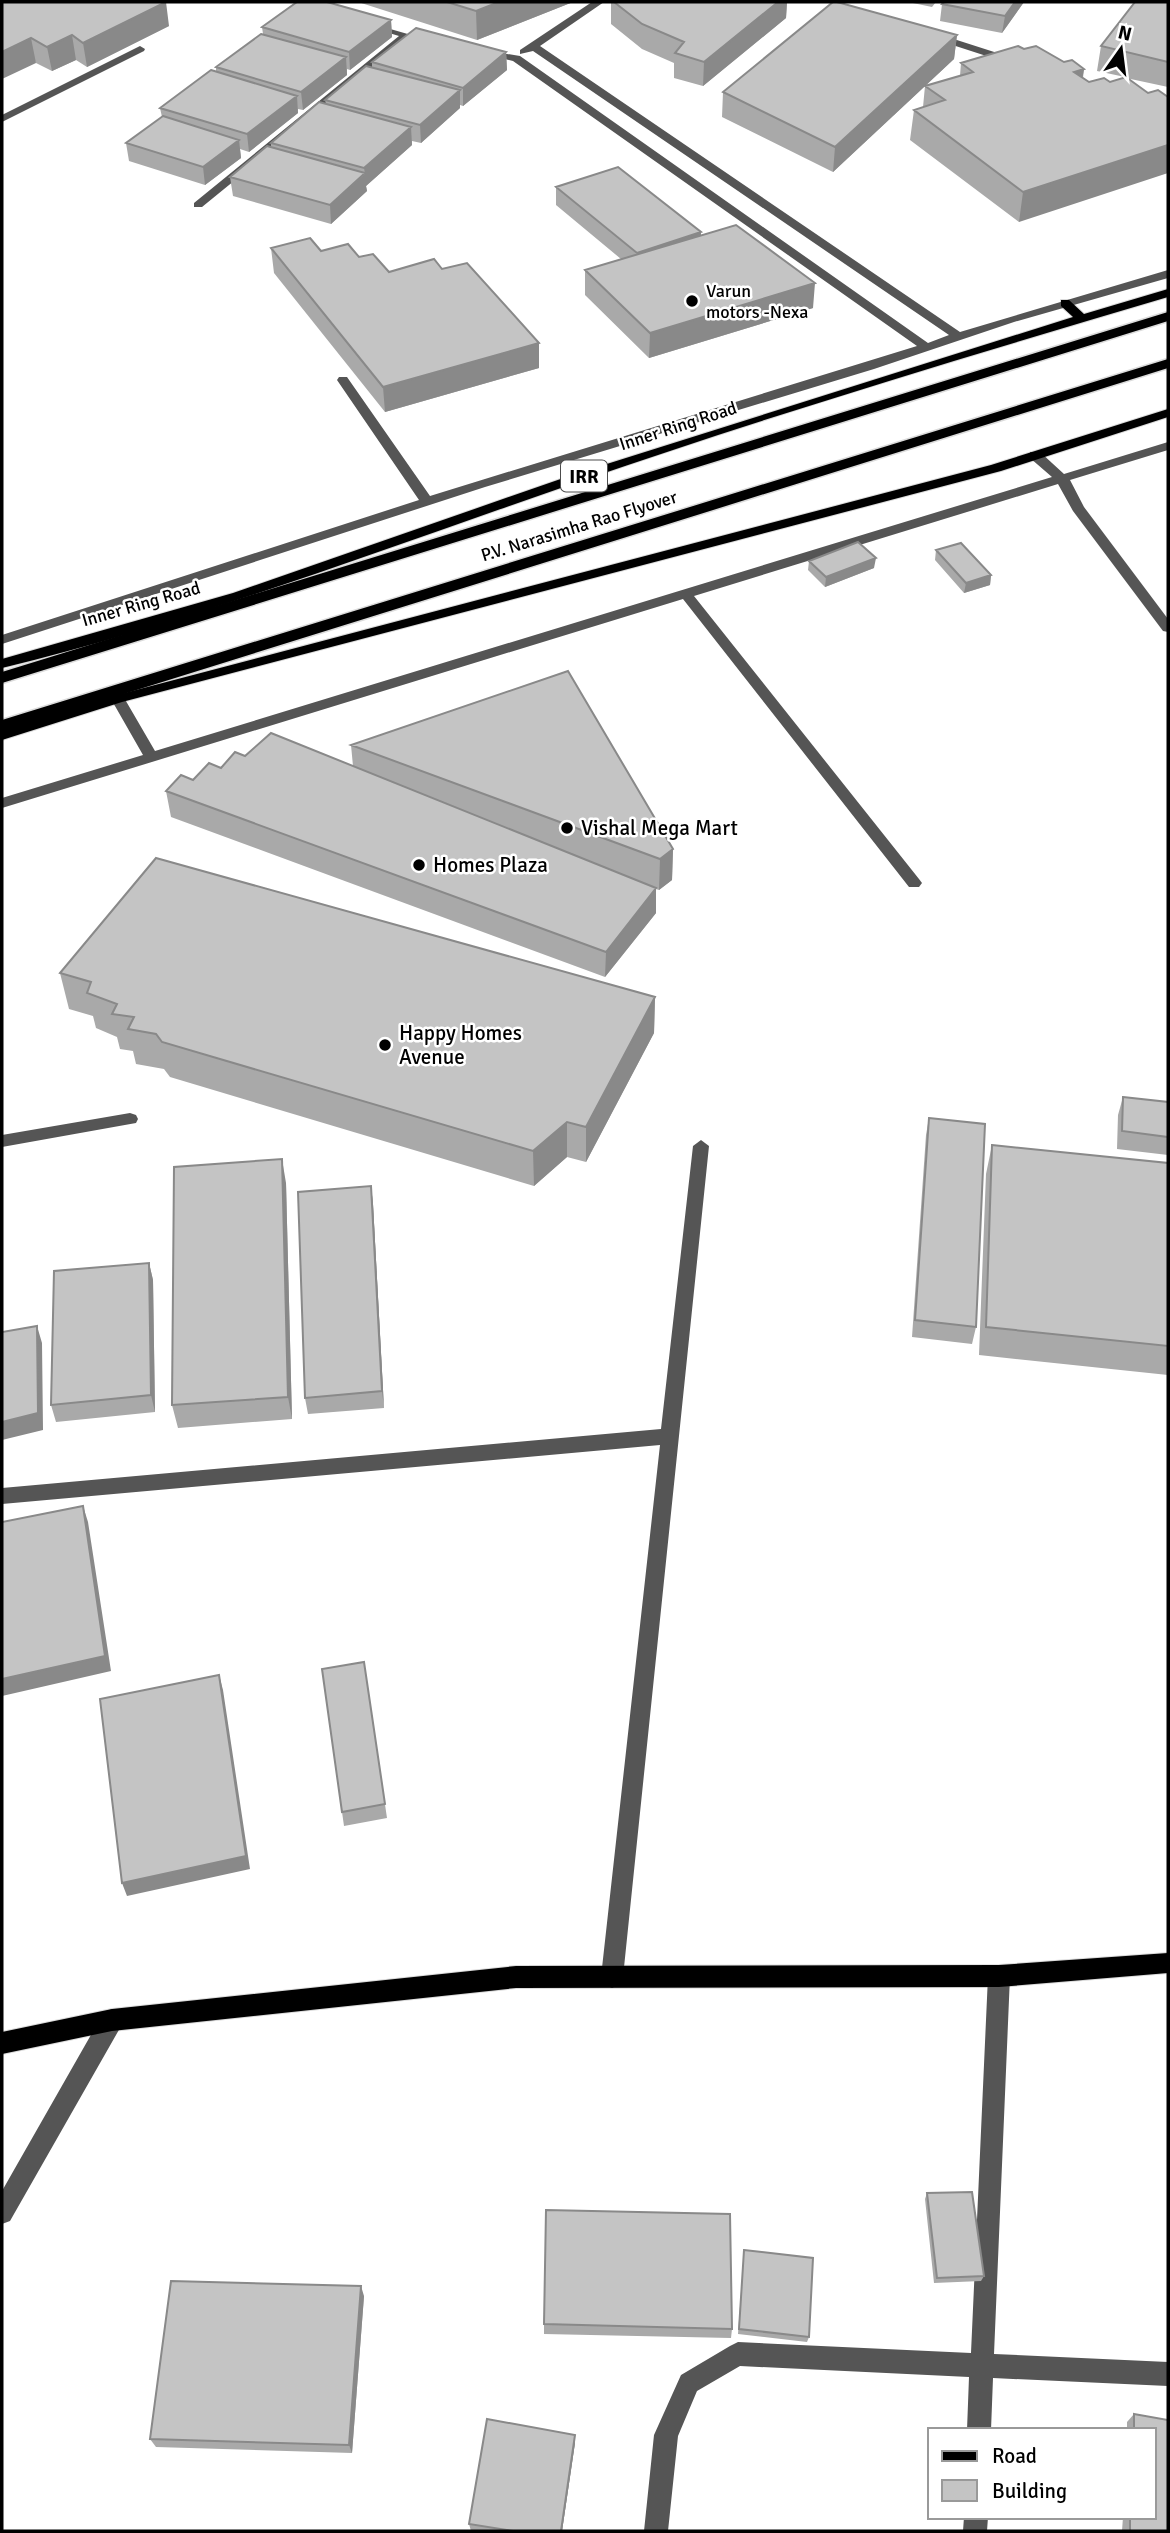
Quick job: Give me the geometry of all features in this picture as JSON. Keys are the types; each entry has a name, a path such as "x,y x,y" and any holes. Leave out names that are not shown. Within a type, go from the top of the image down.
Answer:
{"highway":[{"name":"P.V. Narasimha Rao Flyover","path":"2,678 1168,316"},
{"name":"P.V. Narasimha Rao Flyover","path":"2,726 1168,363"}],"main road":[{"name":"Inner Ring Road","path":"2,664 238,596 580,477 1168,293"},
{"path":"1065,303 1082,319"},
{"path":"2,735 118,699 1035,456 1168,413"},
{"path":"2,2043 112,2020 516,1977 999,1976 1168,1963"}],"street":[{"path":"516,58 599,2"},
{"path":"358,19 404,37 441,44"},
{"path":"921,31 1025,65"},
{"path":"198,205 404,37"},
{"path":"533,46 958,336"},
{"path":"2,119 140,49"},
{"path":"478,51 516,58 926,347"},
{"name":"Inner Ring Road","path":"2,640 427,502 1065,303 1168,274"},
{"path":"343,380 427,502"},
{"path":"2,803 150,755 1168,446"},
{"path":"1035,456 1063,480 1077,508 1168,628"},
{"path":"686,594 914,883"},
{"path":"118,699 150,755"},
{"path":"2,1141 130,1119"},
{"path":"612,1977 701,1146"},
{"path":"2,1496 670,1436"},
{"path":"979,2428 999,1976"},
{"path":"2,2213 112,2020"},
{"path":"656,2531 666,2435 689,2383 738,2354 1168,2374"}],"building":[{"path":"2,2 166,2 83,43 72,35 47,47 31,38 2,52"},
{"path":"297,2 327,2 391,20 349,52 262,27"},
{"path":"447,2 499,2 476,11"},
{"path":"614,2 778,2 704,62 675,53 684,42 642,24"},
{"path":"833,2 957,35 835,147 723,92"},
{"path":"1015,2 1005,16 942,4"},
{"path":"1135,2 1168,2 1168,62 1101,46"},
{"path":"416,28 506,52 463,88 372,62"},
{"path":"261,34 346,57 301,92 216,67"},
{"path":"1018,46 1024,49 1036,46 1064,62 1072,60 1084,69 1074,72 1089,82 1104,78 1110,82 1126,77 1148,93 1158,90 1168,97 1168,145 1023,192 914,110 945,100 925,86 973,72 961,63"},
{"path":"366,66 460,90 420,125 325,100"},
{"path":"211,70 297,96 247,134 160,108"},
{"path":"319,102 411,127 364,168 271,143"},
{"path":"163,116 239,140 203,167 126,143"},
{"path":"267,146 365,173 330,205 230,177"},
{"path":"618,167 701,232 637,253 556,187"},
{"path":"736,225 815,283 650,333 585,270"},
{"path":"310,238 321,251 348,244 359,257 373,254 389,272 434,259 442,269 467,263 539,343 383,387 271,248"},
{"path":"858,542 876,558 826,577 809,561"},
{"path":"961,543 991,575 966,583 936,550"},
{"name":"Vishal Mega Mart","path":"568,671 673,849 660,859 351,745"},
{"name":"Homes Plaza","path":"271,733 656,888 606,952 166,791 181,775 193,780 209,763 221,768 235,752 245,756"},
{"name":"Happy Homes Avenue","path":"156,858 655,997 586,1127 567,1122 533,1151 162,1042 156,1034 128,1029 134,1017 112,1014 117,1004 87,993 91,982 60,973"},
{"path":"1123,1097 1168,1102 1168,1137 1122,1131"},
{"path":"929,1118 985,1124 976,1327 915,1320"},
{"path":"992,1145 1168,1163 1168,1346 986,1327"},
{"path":"282,1159 288,1397 172,1405 174,1167"},
{"path":"371,1186 382,1391 305,1398 298,1192"},
{"path":"149,1263 151,1395 51,1405 54,1271"},
{"path":"37,1326 38,1413 2,1422 2,1332"},
{"path":"83,1506 105,1656 2,1679 2,1522"},
{"path":"364,1662 385,1804 342,1812 322,1669"},
{"path":"219,1675 246,1856 122,1883 100,1699"},
{"path":"972,2192 984,2276 937,2278 927,2193"},
{"path":"546,2210 730,2214 732,2329 544,2324"},
{"path":"744,2250 813,2258 809,2337 739,2329"},
{"path":"171,2281 361,2286 349,2445 150,2439"},
{"path":"1134,2414 1168,2420 1168,2531 1130,2531 1130,2519 1156,2519 1156,2428 1134,2428"},
{"path":"487,2419 575,2435 561,2531 513,2531 469,2524"}],"place":[{"name":"Varun motors -Nexa","path":"692,301"},
{"name":"Vishal Mega Mart","path":"567,828"},
{"name":"Homes Plaza","path":"419,865"},
{"name":"Happy Homes Avenue","path":"385,1045"}]}
